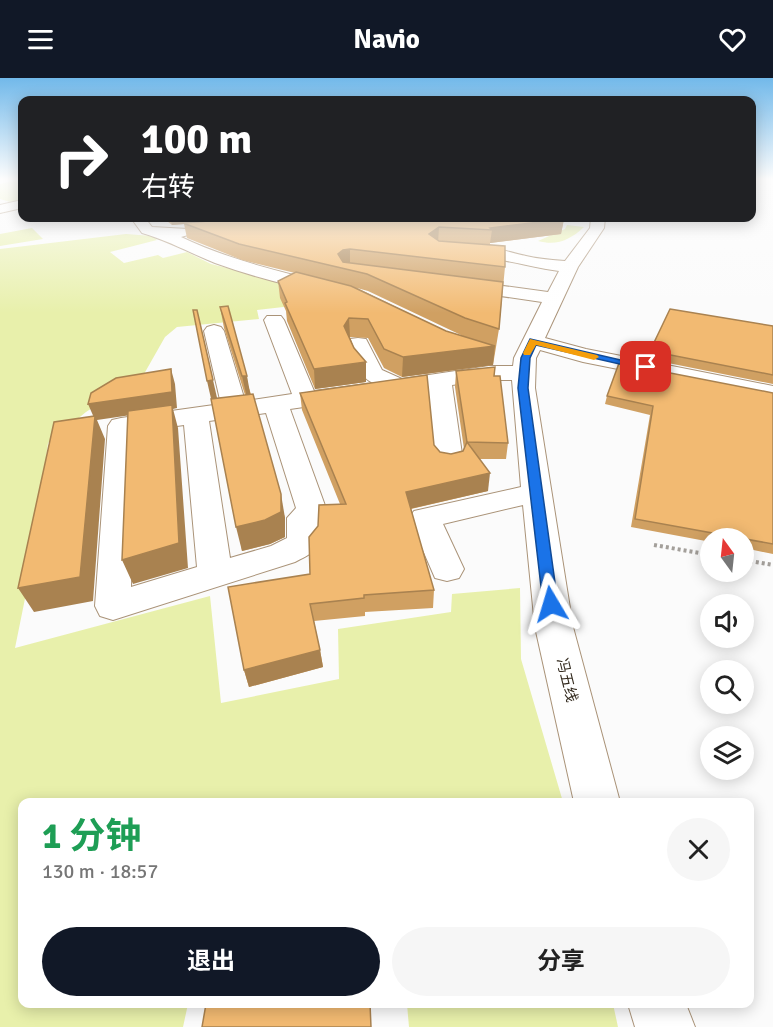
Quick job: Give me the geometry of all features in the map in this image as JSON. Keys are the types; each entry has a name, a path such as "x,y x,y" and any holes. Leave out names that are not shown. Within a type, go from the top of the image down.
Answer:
{"street":[{"path":"143,224 147,230 162,233 195,231"},
{"name":"冯五线","path":"596,798 554,627 523,388 527,360 552,298 597,224"},
{"path":"162,233 191,249 235,266 348,294"},
{"path":"449,250 500,253 524,261 569,267"},
{"path":"442,283 552,298"},
{"path":"274,320 291,402 312,511 303,518 303,544 283,554 113,606 110,428 196,416 235,410 291,402 439,380 489,373 527,360"},
{"path":"214,331 235,410"},
{"path":"358,344 374,374 399,386"},
{"path":"495,356 527,360 583,355 773,393"},
{"path":"439,380 449,462"},
{"path":"196,416 215,574"},
{"path":"447,569 425,518 536,493"},
{"path":"658,1008 665,1027"}],"path":[{"path":"654,545 700,553"},
{"path":"754,562 773,565"}],"green space":[{"path":"567,225 584,227 563,241 551,243 538,241 565,229"},
{"path":"32,228 43,239 0,246 0,234"},
{"path":"126,234 152,236 157,240 110,252 124,263 158,255 163,258 187,252 211,264 335,294 345,300 257,310 259,319 177,327 165,337 144,374 86,412 48,443 33,559 15,648 210,596 221,703 339,679 338,629 451,612 452,594 520,588 521,659 562,798 18,798 18,1008 187,1008 183,1027 0,1027 0,249"},
{"path":"407,1008 614,1008 618,1027 409,1027"}],"building":[{"path":"186,224 521,224 490,228 492,230 439,227 429,234 439,241 505,246 505,267 350,249 338,254 343,262 503,282 499,329 465,318 367,274 239,244"},
{"path":"296,272 351,286 446,331 495,346 403,357 384,349 368,319 349,318 344,326 354,348 366,362 314,369 285,303 287,302 278,281"},
{"path":"228,306 247,376 242,376 220,307"},
{"path":"670,309 773,326 773,375 650,351"},
{"path":"193,310 197,310 213,380 207,381"},
{"path":"619,363 773,393 773,544 754,541 754,528 700,528 700,531 635,519 653,406 607,396"},
{"path":"495,367 494,376 500,376 508,443 467,442 456,371"},
{"path":"171,369 172,392 88,404 91,393 116,378"},
{"path":"427,375 434,445 440,452 451,454 463,451 467,442 490,473 406,492 434,590 364,595 364,598 310,604 320,650 244,670 228,587 310,574 309,537 318,526 319,505 346,504 300,393"},
{"path":"253,394 281,494 281,512 265,520 236,527 211,399"},
{"path":"172,405 179,543 122,560 128,411"},
{"path":"95,416 80,577 18,588 54,422"},
{"path":"205,1008 370,1008 371,1027 202,1027"}],"slow traffic":[{"path":"527,353 533,341 594,357"}],"route":[{"path":"551,604 523,388 525,358 533,341 583,355 646,367"}]}
